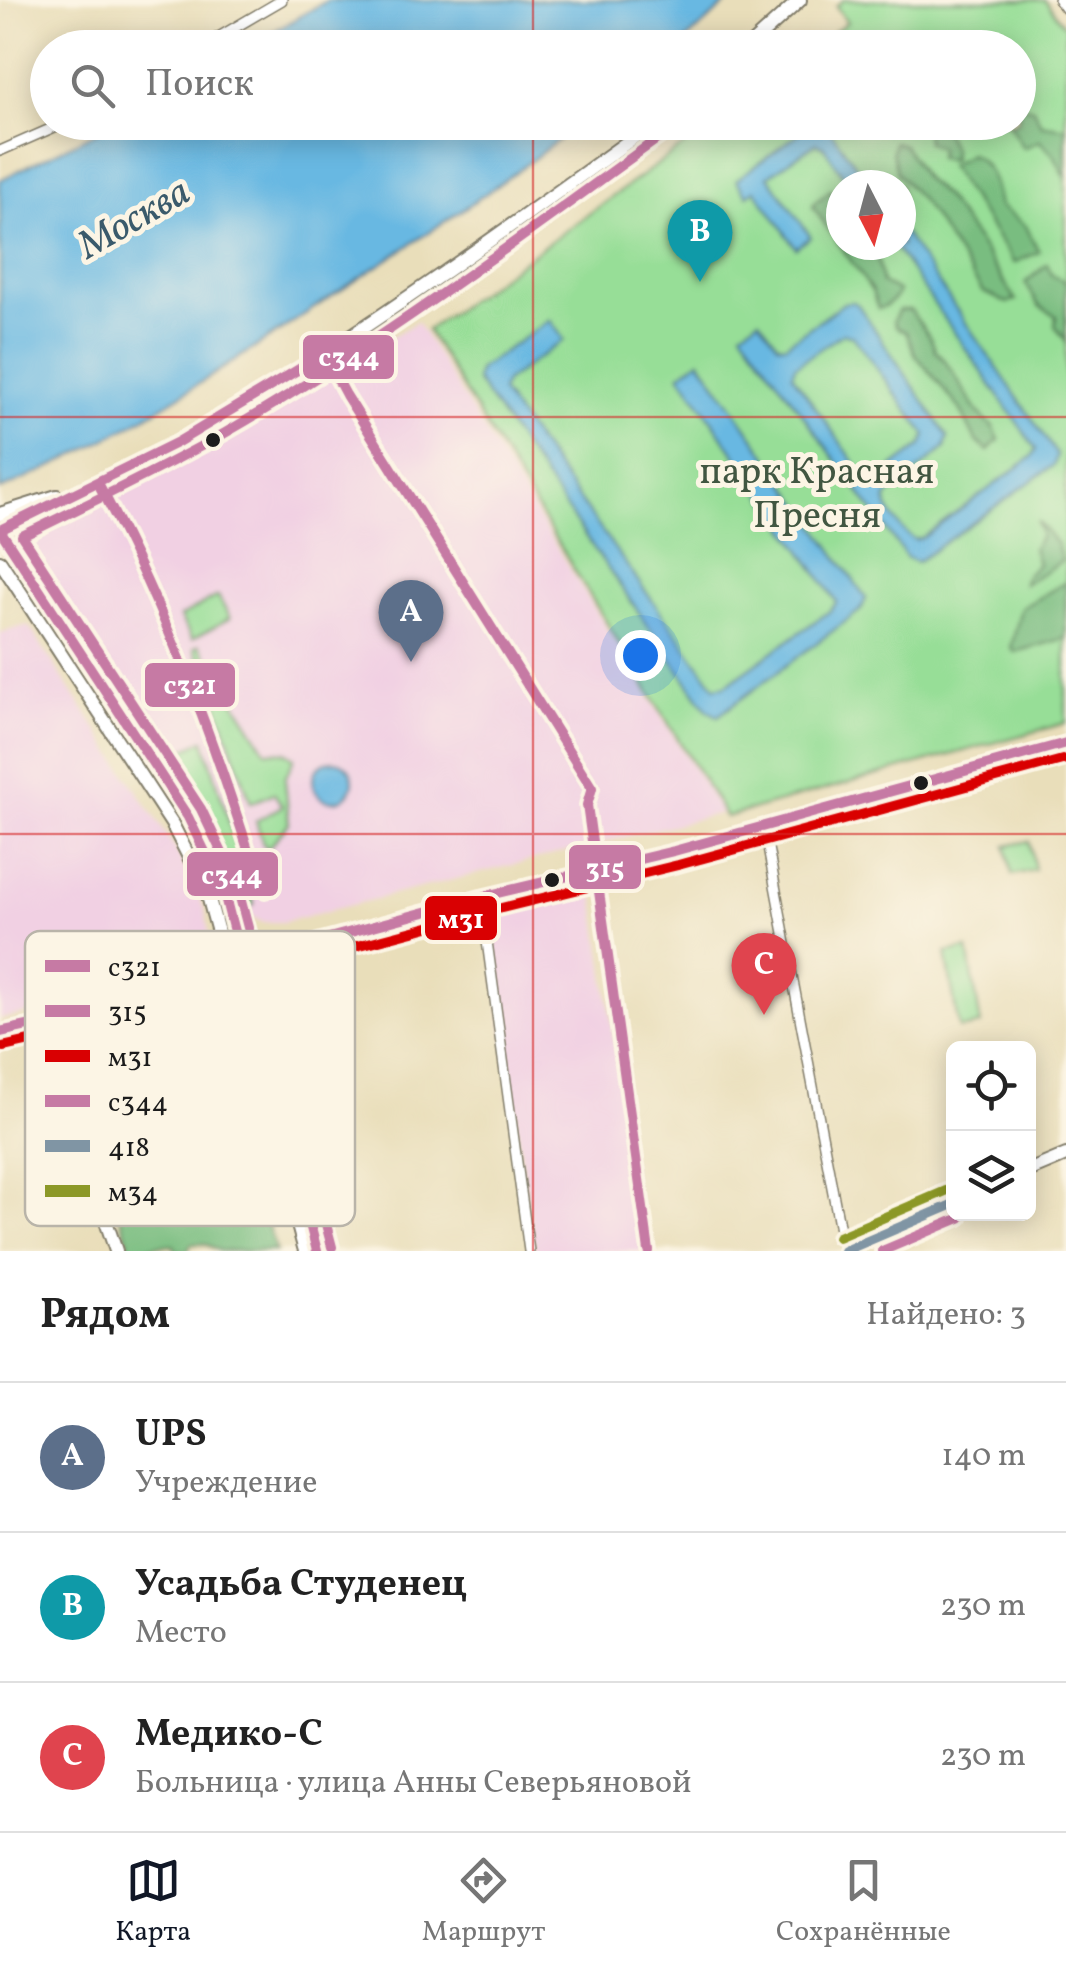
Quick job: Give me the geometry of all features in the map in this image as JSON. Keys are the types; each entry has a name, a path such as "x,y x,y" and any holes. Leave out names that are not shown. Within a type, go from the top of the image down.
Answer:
{"main road":[{"path":"767,30 800,0"},
{"path":"234,931 223,889 188,817 0,530 214,421 340,344 629,140"},
{"path":"0,514 98,483"},
{"path":"0,561 172,824 207,892 218,931"},
{"path":"355,932 481,897 674,852 1066,743"},
{"path":"0,1032 25,1027"},
{"path":"1036,1168 1066,1155"},
{"path":"844,1251 946,1207"},
{"path":"107,1226 116,1251"},
{"path":"298,1226 305,1251"},
{"path":"310,1226 317,1251"}],"street":[{"path":"231,30 282,0"},
{"path":"1059,0 1066,10"},
{"path":"0,151 30,138"},
{"path":"764,826 844,1251"},
{"path":"597,868 649,1251"},
{"path":"481,897 529,1251"}],"shaded area":[{"path":"417,322 721,813 283,922 262,922 242,912 199,818 57,594 37,557 34,538 42,530 203,445"},
{"path":"28,625 175,848 205,910 208,931 25,931 25,1014 0,1019 0,633"},
{"path":"589,887 594,895 643,1251 535,1251 488,922 495,910"}],"green space":[{"name":"парк Красная Пресня","path":"843,0 1045,0 1066,28 1066,723 726,817 427,330 691,140 1036,140 1036,30 837,30 847,22 836,6"},
{"path":"1036,114 1041,124 1066,128 1066,178 1054,155 1040,141 1023,148 1018,140 1036,140"},
{"path":"948,140 953,151 951,160 938,158 939,148 927,142"},
{"path":"894,142 904,145 923,177 945,197 1016,300 1007,303 983,292 916,195 916,170 896,170"},
{"path":"970,154 987,169 999,206 1026,226 1039,252 1014,263 949,166"},
{"path":"826,194 826,226 813,207"},
{"path":"850,260 878,260 882,283 898,291 894,299 878,309 872,291"},
{"path":"1047,264 1052,275 1066,282 1066,341 1055,326 1056,316 1039,306 1025,283"},
{"path":"899,310 911,310 978,412 993,426 999,440 988,451 976,441 960,409 915,354 906,332 896,327 893,321"},
{"path":"1037,521 1057,544 1062,561 1024,584 1025,577 1038,564 1033,548 1041,536"},
{"path":"1066,582 1066,638 1015,652 1011,648 1021,608"},
{"path":"218,596 230,618 192,639 180,617"},
{"path":"199,645 266,751 286,752 294,758 285,779 289,823 268,848 256,821 282,806 274,793 251,803 194,648"},
{"path":"204,740 254,904 247,909 204,812 170,757"},
{"path":"1029,841 1035,870 1012,875 1006,846"},
{"path":"968,949 981,1025 959,1029 946,953"},
{"path":"123,1226 268,1226 276,1251 220,1251 205,1244 191,1244 188,1251 176,1251 168,1245 130,1249"}],"water":[{"path":"328,0 731,0 698,30 276,30"},
{"name":"Москва","path":"80,140 557,140 456,214 210,377 87,449 0,490 0,180"},
{"path":"790,140 837,140 859,170 840,170 823,146 816,143 768,176 811,237 796,248 755,190 747,195 736,180"},
{"path":"916,251 1057,455 1054,465 917,562 907,558 742,331 759,319 778,344 785,345 844,303 858,305 948,437 945,448 886,497 901,527 915,540 1032,457 1036,449 904,260 916,260","holes":["843,333 853,336 926,435 922,445 875,481 865,477 792,374 795,366"]},
{"path":"550,320 564,340 505,382 501,392 715,687 726,685 837,602 680,374 700,360 866,598 861,610 718,716 708,711 476,380 479,369"},
{"path":"333,761 347,767 353,781 347,795 333,801 319,795 313,781 319,767"}],"transit line":[{"name":"с344","path":"249,931 236,882 201,809 22,536 175,460 282,399 448,289 656,140"},
{"name":"с321","path":"234,931 223,889 188,817 0,530 178,442 324,354 592,788 587,805 649,1251"},
{"name":"с321","path":"98,483 185,670 253,865 264,876 265,891"},
{"name":"315","path":"355,931 674,851 1066,743"},
{"name":"м31","path":"355,946 678,865 1066,759"},
{"name":"315","path":"0,1032 25,1027"},
{"name":"м31","path":"3,1047 25,1042"},
{"name":"м34","path":"838,1237 946,1191"},
{"name":"418","path":"844,1251 946,1207"},
{"name":"с344","path":"882,1251 953,1221"},
{"name":"с321","path":"311,1226 317,1251"},
{"name":"с344","path":"326,1226 332,1247"}],"place":[{"name":"Усадьба Студенец","path":"700,282"},
{"name":"UPS","path":"411,662"},
{"name":"Медико-С","path":"764,1015"}]}
